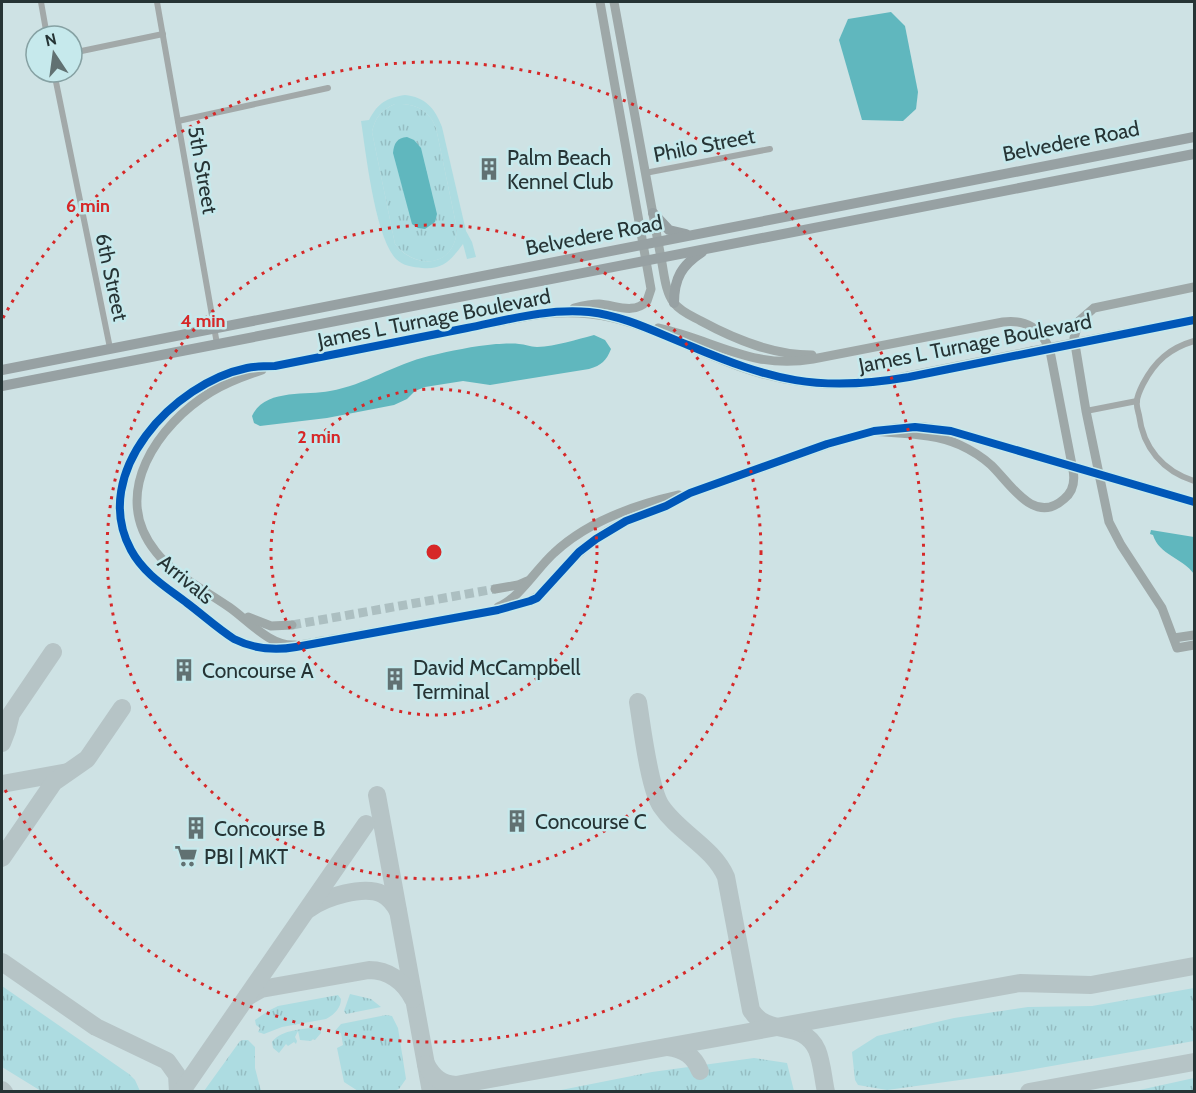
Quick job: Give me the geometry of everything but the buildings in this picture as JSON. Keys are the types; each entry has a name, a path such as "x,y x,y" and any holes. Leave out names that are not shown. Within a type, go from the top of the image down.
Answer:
{"main road":[{"name":"Belvedere Road","path":"2,370 1194,137"},
{"name":"Belvedere Road","path":"2,386 1194,154"},
{"path":"937,204 962,190 970,181"},
{"path":"653,213 664,227 672,232 699,234"},
{"path":"674,303 674,287 680,272 693,258 705,250"}],"street":[{"path":"41,2 45,24"},
{"name":"5th Street","path":"157,2 218,344"},
{"path":"554,312 595,304 627,308 640,306 647,301 650,293 600,2"},
{"path":"614,2 661,258 668,291 674,303 686,313 710,326 763,348 795,354 836,354"},
{"path":"84,50 163,34"},
{"name":"6th Street","path":"56,84 110,348"},
{"path":"178,120 328,88"},
{"name":"Philo Street","path":"645,173 770,149"},
{"path":"1176,643 1162,608 1111,528 1104,504 1074,341 1077,325 1082,317 1098,306 1194,287"},
{"name":"James L Turnage Boulevard","path":"275,366 554,312 600,314 640,324 748,369 783,379 821,384 852,384 882,381 1194,320"},
{"path":"640,324 675,332 739,355 763,360 800,361 1008,321 1029,324 1044,337 1050,351 1074,470 1073,485 1067,496 1057,504 1044,508 1035,506 1021,498 986,461 957,443 937,438 874,431"},
{"path":"1194,341 1175,348 1159,359 1151,369 1137,401 1141,429 1151,451 1168,468 1194,481"},
{"path":"275,366 228,383 192,405 174,422 146,462 138,484 137,509 143,531 164,561 268,636 284,644 295,645"},
{"name":"Arrivals","path":"275,366 248,368 225,376 200,388 166,412 148,432 123,478 120,516 126,538 137,559 150,576 234,639 255,647 276,650"},
{"path":"1086,411 1137,401"},
{"path":"498,607 510,600 546,560 570,539 601,520 662,499 690,493 827,444 874,431 905,427 942,429 1194,502"},
{"path":"548,587 568,563 596,539 626,521 666,506 690,493"},
{"path":"495,589 527,581"},
{"path":"522,603 541,594"},
{"path":"237,613 267,626 292,625"},
{"path":"1176,643 1194,635"},
{"path":"1176,643 1194,645"}],"green space":[{"name":"Palm Beach Kennel Club","path":"398,96 412,96 424,101 439,120 466,231 476,257 467,259 463,244 441,266 412,267 396,259 389,248 382,233 372,194 361,121 369,120 379,105","holes":["395,104 420,108 433,121 457,229 455,242 449,251 442,258 433,261 413,258 395,244 372,132 382,112"]},
{"path":"395,104 420,108 433,121 436,128 457,229 455,242 450,251 434,261 414,258 404,253 395,244 372,132 379,115"},
{"path":"2,986 129,1074 140,1091 41,1091 2,1067"},
{"path":"1194,988 1194,1041 1011,1073 887,1090 858,1085 855,1080 852,1052 877,1036 954,1018 1028,1007 1092,1006"},
{"path":"350,994 371,999 381,1007 346,1014 344,1011"},
{"path":"338,995 341,1002 338,1008 326,1019 282,1027 264,1034 258,1032 260,1028 256,1025 255,1020 278,1006"},
{"path":"386,1015 392,1016 398,1028 406,1079 399,1089 394,1091 358,1091 344,1082 337,1048 343,1045 341,1033 335,1033 335,1031 341,1024"},
{"path":"320,1027 321,1033 315,1040 300,1040 298,1031 295,1037 296,1044 294,1042 288,1046 286,1044 279,1053 273,1048 272,1042 281,1034"},
{"path":"248,1040 255,1047 255,1068 261,1091 204,1091 240,1041"},
{"path":"754,1058 787,1063 794,1091 556,1091 652,1072"},
{"path":"1194,1078 1194,1091 1135,1091"}],"water":[{"path":"891,12 905,26 918,92 916,109 903,121 862,120 839,40 848,19"},
{"path":"407,137 414,140 421,148 437,214 435,222 425,229 412,224 393,153 397,142"},
{"path":"594,335 605,340 611,349 603,362 589,369 490,385 463,381 425,387 394,405 327,418 260,426 254,423 252,416 258,407 276,397 343,388 429,356 496,344 544,346"},
{"path":"1151,530 1194,537 1194,574 1160,547 1150,534"}],"taxiway":[{"path":"2,743 11,714 53,652"},
{"path":"638,702 653,786 661,806 668,816 713,857 726,877 751,1010 766,1024 803,1034 811,1040 819,1055 826,1092"},
{"path":"2,858 54,782 87,759 122,708"},
{"path":"2,784 68,772"},
{"path":"377,795 431,1092"},
{"path":"181,1092 366,824"},
{"path":"309,909 324,900 365,891 382,894 392,901 398,911"},
{"path":"2,962 96,1027 167,1061 177,1075 178,1092"},
{"path":"426,1064 438,1079 456,1085 1020,983 1091,985 1194,966"},
{"path":"247,997 261,989 369,970 389,974 405,987 413,999"},
{"path":"668,1047 688,1054 700,1071"},
{"path":"1029,1092 1194,1062"}],"tunnel":[{"path":"292,625 495,589"},
{"path":"276,649 494,611 522,603"}],"cycle path":[{"path":"1194,320 909,377 848,384 821,383 770,375 627,321 602,314 574,311 528,316 275,366 250,367 219,377 192,392 167,412 146,436 130,463 121,491 121,521 136,559 156,580 234,639 257,647 280,649 498,610 530,601 537,598 579,552 626,521 666,506 690,493 827,444 874,431 915,427 951,431 1194,502"}],"place":[{"name":"Palm Beach Kennel Club","path":"489,169"},
{"name":"Concourse A","path":"184,670"},
{"name":"David McCampbell Terminal","path":"395,679"},
{"name":"Concourse C","path":"517,821"},
{"name":"Concourse B","path":"196,828"},
{"name":"PBI | MKT","path":"186,856"}]}
